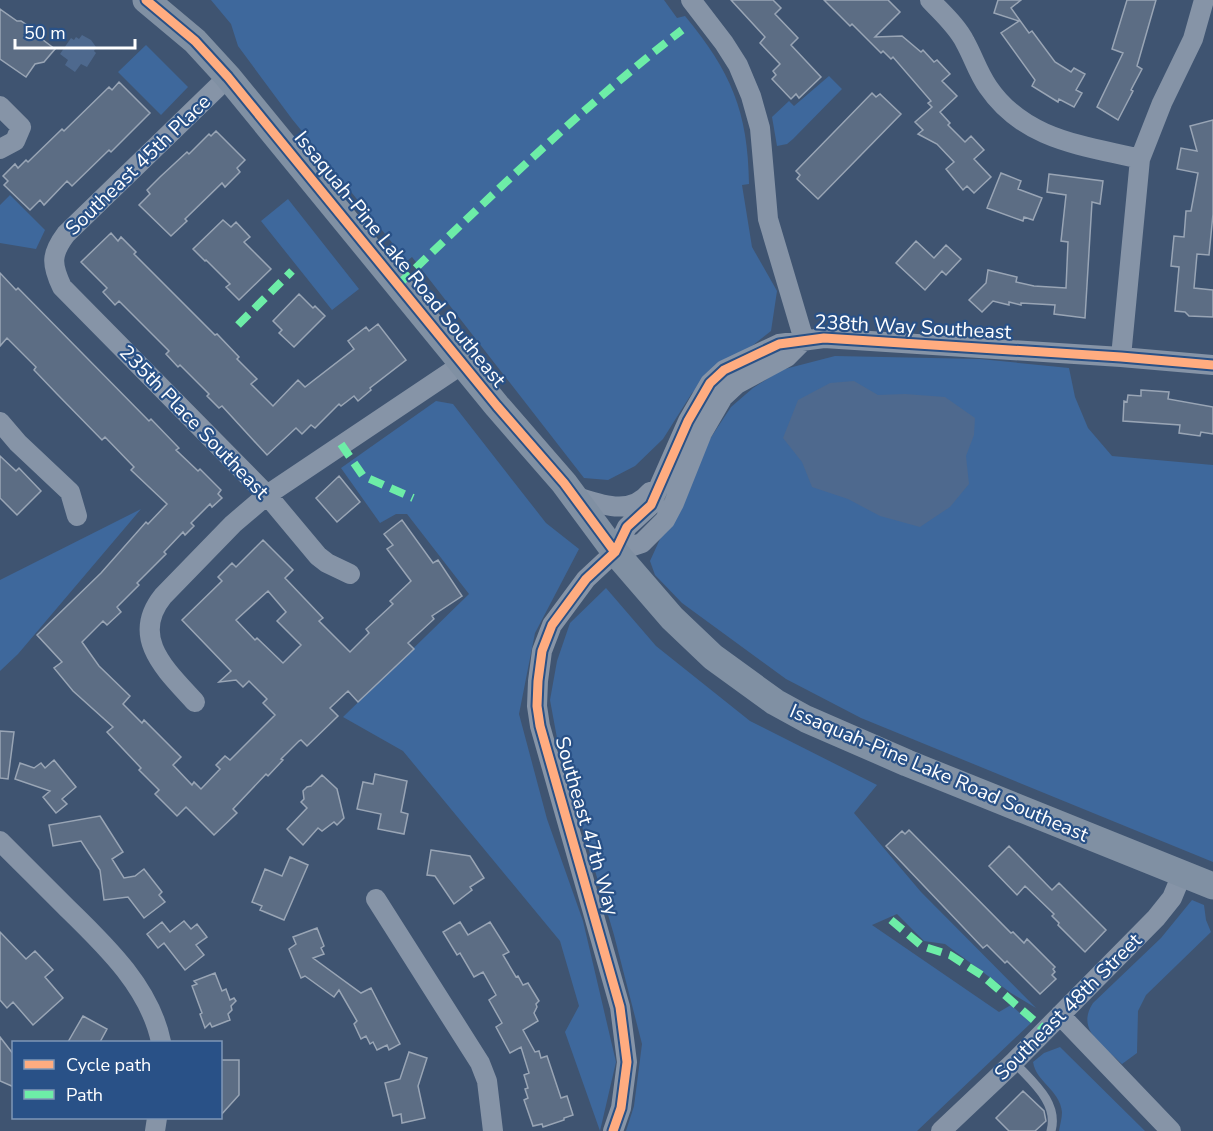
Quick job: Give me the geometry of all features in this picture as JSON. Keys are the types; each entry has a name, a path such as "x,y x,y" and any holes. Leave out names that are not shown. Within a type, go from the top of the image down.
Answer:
{"main road":[{"name":"Issaquah-Pine Lake Road Southeast","path":"146,0 195,41 228,77 574,496 615,552 672,618 713,657 775,702 806,719 907,763 1213,886"}],"street":[{"path":"691,0 738,65 751,96 760,128 768,219 804,340"},
{"path":"930,0 964,40 986,85 1002,105 1020,121 1040,133 1065,141 1140,159"},
{"path":"1122,357 1140,159 1162,103 1194,39 1204,0"},
{"name":"Southeast 45th Place","path":"53,257 57,246 66,234 228,77"},
{"path":"0,106 21,127 15,141 0,149"},
{"name":"235th Place Southeast","path":"53,257 56,274 62,286 267,495 318,556 350,574"},
{"name":"238th Way Southeast","path":"615,552 627,527 651,505 688,421 710,383 724,370 779,344 824,338 852,339 1122,357 1213,366"},
{"name":"238th Way Southeast","path":"615,552 642,543 665,520 702,433 723,397 737,384 787,357 804,340"},
{"path":"195,702 157,658 150,636 151,618 156,604 233,524 267,495 464,363"},
{"path":"0,422 18,443 70,492 76,516"},
{"name":"238th Way Southeast","path":"574,496 618,507 633,505 647,496 667,471"},
{"name":"Southeast 47th Way","path":"613,1131 621,1108 627,1062 620,1007 540,726 537,706 542,651 552,625 586,579 615,552"},
{"path":"0,842 99,940 119,963 137,986 150,1009 161,1041"},
{"name":"Southeast 48th Street","path":"941,1131 1014,1062 1156,918 1172,898 1182,874"},
{"path":"376,899 480,1063 487,1081 493,1131"},
{"path":"1060,1015 1171,1131"}],"lane":[{"path":"1014,1062 1041,1091 1052,1110 1054,1122 1052,1131"}],"shaded area":[{"path":"211,0 664,0 677,18 685,16 701,36 734,94 745,135 748,158 749,184 742,185 752,247 777,291 771,331 692,393 663,439 635,466 608,480 584,478 412,257 407,261 292,119 238,46 231,24"},
{"path":"82,35 91,40 96,47 94,51 96,53 87,67 81,64 75,72 65,65 68,60 60,54 71,38 79,39"},
{"path":"146,45 188,87 161,115 118,72"},
{"path":"829,76 842,89 793,139 787,144 777,146 772,117 789,101 794,106"},
{"path":"10,195 45,230 36,249 0,243 0,205"},
{"path":"288,199 359,289 332,310 261,221"},
{"path":"835,356 980,359 1069,368 1075,397 1088,428 1112,456 1213,465 1213,862 861,718 786,679 682,603 655,575 650,561 696,460 731,407 753,388 781,370"},
{"path":"854,381 878,395 905,394 945,397 975,418 974,435 966,456 969,484 950,507 920,527 880,516 848,499 812,487 802,462 783,438 798,400 830,383"},
{"path":"436,401 453,404 546,523 579,549 535,633 519,714 547,819 583,921 616,1062 600,1131 565,1032 579,1006 560,941 403,751 343,717 469,594 407,514 396,514 380,523 341,468"},
{"path":"141,509 18,654 0,671 0,580"},
{"path":"606,588 656,646 750,721 877,785 854,813 921,892 1036,1008 1011,993 945,944 924,941 897,914 872,925 999,1012 1011,1005 1031,1023 917,1131 626,1131 634,1106 642,1044 614,935 559,749 550,700 557,661 570,623"},
{"path":"1192,900 1204,905 1206,920 1211,932 1146,995 1138,1011 1137,1053 1122,1064 1094,1037 1087,1021 1088,1013 1093,1003 1161,938"},
{"path":"1060,1047 1145,1131 1059,1131 1062,1114 1060,1104 1035,1069 1033,1062 1044,1053"}],"building":[{"path":"731,0 773,0 781,8 775,14 798,38 791,45 821,77 799,98 796,94 791,99 772,79 776,75 773,71 780,64 760,43 765,37"},
{"path":"824,0 888,0 900,12 875,37 902,36 921,52 923,50 934,62 937,60 950,74 942,81 957,96 940,112 950,123 948,125 965,142 971,136 984,150 974,159 991,177 974,193 967,186 963,190 946,169 954,162 937,144 918,134 923,130 915,122 932,107 928,103 931,101 893,57 891,59 883,51 881,53"},
{"path":"998,0 1021,0 1011,8 1029,33 1032,31 1055,62 1071,72 1074,68 1085,74 1076,90 1082,93 1074,107 1059,99 1058,102 1032,86 1035,80 1001,33 1019,21 994,13"},
{"path":"1127,0 1156,0 1137,66 1142,69 1118,120 1097,107 1123,53 1112,49"},
{"path":"0,9 33,29 34,33 55,49 44,62 35,64 26,77 0,59"},
{"path":"119,82 150,113 111,152 109,150 72,186 67,181 44,205 40,200 30,210 4,185 8,181 3,176 15,164 18,168 26,160 28,162 109,87 112,90"},
{"path":"872,93 876,97 880,94 901,114 818,199 797,179 800,175 796,171"},
{"path":"1213,120 1213,214 1209,255 1197,254 1194,288 1213,290 1213,317 1189,316 1185,312 1175,311 1179,267 1171,266 1174,236 1184,237 1186,211 1191,211 1198,173 1177,169 1181,148 1197,151 1190,126"},
{"path":"216,131 245,160 237,168 240,172 225,187 222,183 171,236 139,205 150,194 147,190 160,177 187,152 189,154 209,134 211,136"},
{"path":"1001,173 1021,181 1018,189 1042,198 1033,220 1024,217 1023,221 987,208"},
{"path":"1049,174 1103,181 1100,204 1092,202 1085,318 1054,314 1055,305 1021,303 1021,305 1009,302 1009,305 993,301 982,312 969,300 986,283 988,270 1017,277 1016,282 1034,286 1066,288 1068,242 1061,241 1066,195 1047,192"},
{"path":"223,220 231,227 236,222 250,237 244,242 271,269 239,300 226,287 230,284 193,249"},
{"path":"111,233 118,241 121,237 136,252 134,254 239,357 237,359 257,379 251,384 273,406 298,380 305,387 354,349 348,341 366,327 369,331 378,324 406,360 370,388 371,390 358,401 354,396 341,406 339,404 315,428 311,425 302,434 296,428 267,455 222,406 219,408 207,396 209,394 180,365 178,367 166,354 169,351 119,301 115,305 103,292 107,288 81,262"},
{"path":"916,241 934,258 946,245 961,259 946,275 942,271 925,290 896,263"},
{"path":"0,273 16,290 18,288 149,421 151,419 179,448 176,450 221,490 218,494 222,498 212,507 210,504 191,523 194,526 185,535 183,532 164,552 166,554 137,583 139,585 117,607 121,612 107,625 103,621 82,642 99,666 130,696 123,704 142,723 144,720 181,757 173,765 192,785 194,782 201,789 220,769 216,765 225,756 230,760 275,715 263,703 267,699 249,681 243,687 236,680 219,682 231,671 182,620 222,581 218,577 232,563 236,567 263,540 293,570 285,578 323,618 319,621 350,652 369,633 366,629 393,604 390,601 411,581 387,549 393,545 384,534 402,520 433,563 438,560 462,596 432,616 434,619 408,643 414,649 358,702 348,691 330,708 338,716 307,746 301,740 299,741 268,776 266,774 233,809 237,813 214,835 186,807 177,816 155,794 159,790 107,732 113,727 73,691 54,668 62,662 37,635 101,573 146,522 148,524 167,504 131,470 134,467 105,437 102,440 57,394 34,370 36,367 7,338 0,346","holes":["268,591 286,612 277,621 301,645 283,663 257,638 255,640 236,620"]},
{"path":"299,294 325,316 294,347 279,333 282,330 273,321"},
{"path":"1141,390 1169,392 1168,399 1213,407 1213,434 1201,432 1200,436 1179,433 1180,425 1123,421 1124,401 1127,402 1128,395 1141,396"},
{"path":"0,456 16,471 19,468 41,491 17,515 0,498"},
{"path":"339,476 360,502 337,522 316,498"},
{"path":"0,731 14,732 8,779 0,778"},
{"path":"54,760 76,787 62,799 67,804 56,813 43,797 50,791 15,779 20,763 34,768 41,763 45,768"},
{"path":"375,774 407,781 401,812 408,814 404,834 378,829 381,814 357,809 363,782 373,784"},
{"path":"322,775 337,789 344,818 337,825 334,822 322,831 318,828 303,845 287,829 307,808 301,802 304,799 303,791"},
{"path":"100,816 123,852 112,859 124,878 135,876 144,869 162,892 159,895 165,902 144,918 128,897 104,900 100,870 81,841 53,846 49,825"},
{"path":"909,830 1011,933 1013,932 1024,943 1027,939 1055,967 1052,975 1056,979 1040,994 1007,961 1005,963 987,945 983,948 886,846 902,831 905,834"},
{"path":"1009,846 1052,890 1059,883 1106,930 1085,952 1058,925 1059,923 1052,916 1054,914 1025,886 1017,895 989,866"},
{"path":"431,850 470,856 484,878 470,887 472,890 454,904 435,876 427,875"},
{"path":"290,857 308,865 284,920 260,910 262,906 252,902 265,869 282,876"},
{"path":"184,921 191,929 197,924 207,937 196,945 204,955 185,970 164,943 158,948 147,934 162,922 170,932"},
{"path":"460,922 468,935 490,922 509,952 503,955 516,977 518,976 523,985 528,983 539,1001 534,1013 538,1021 523,1030 535,1052 539,1051 541,1058 547,1056 561,1098 567,1096 573,1115 564,1120 543,1127 542,1124 533,1126 524,1100 528,1098 525,1089 528,1088 524,1075 529,1073 521,1047 510,1053 496,1027 502,1023 489,1000 496,995 483,972 474,977 460,953 457,955 443,932"},
{"path":"317,928 324,946 321,948 324,954 313,958 361,993 371,988 400,1044 389,1050 387,1045 377,1050 366,1036 361,1039 354,1024 357,1021 339,990 334,997 305,976 301,978 289,949 296,944 293,937"},
{"path":"0,932 26,959 35,951 53,970 45,977 63,998 33,1025 13,1002 7,1008 0,1000"},
{"path":"215,973 222,991 226,989 230,1000 234,998 236,1001 228,1014 230,1020 212,1027 210,1023 205,1028 192,986 197,984 194,981"},
{"path":"83,1016 107,1029 101,1041 69,1041"},
{"path":"0,1037 12,1052 12,1086 0,1081"},
{"path":"409,1052 427,1058 418,1086 425,1118 402,1123 401,1114 393,1116 385,1083 400,1079"},
{"path":"222,1060 239,1060 239,1095 222,1114"},
{"path":"1023,1091 1044,1111 1046,1121 1035,1131 1009,1131 996,1118"}],"marked path":[{"path":"399,284 572,121 682,30"},
{"path":"238,325 292,271"},
{"path":"341,444 363,476 413,498"},
{"path":"891,920 922,946 950,955 983,976 1045,1030"}],"cycle path":[{"path":"146,0 195,41 228,77 497,406 564,483 615,552"},
{"path":"613,1131 621,1108 627,1062 620,1007 540,726 537,706 538,681 542,651 552,625 586,579 615,552 627,527 651,505 688,421 710,383 724,370 779,344 824,338 1213,365"}]}
